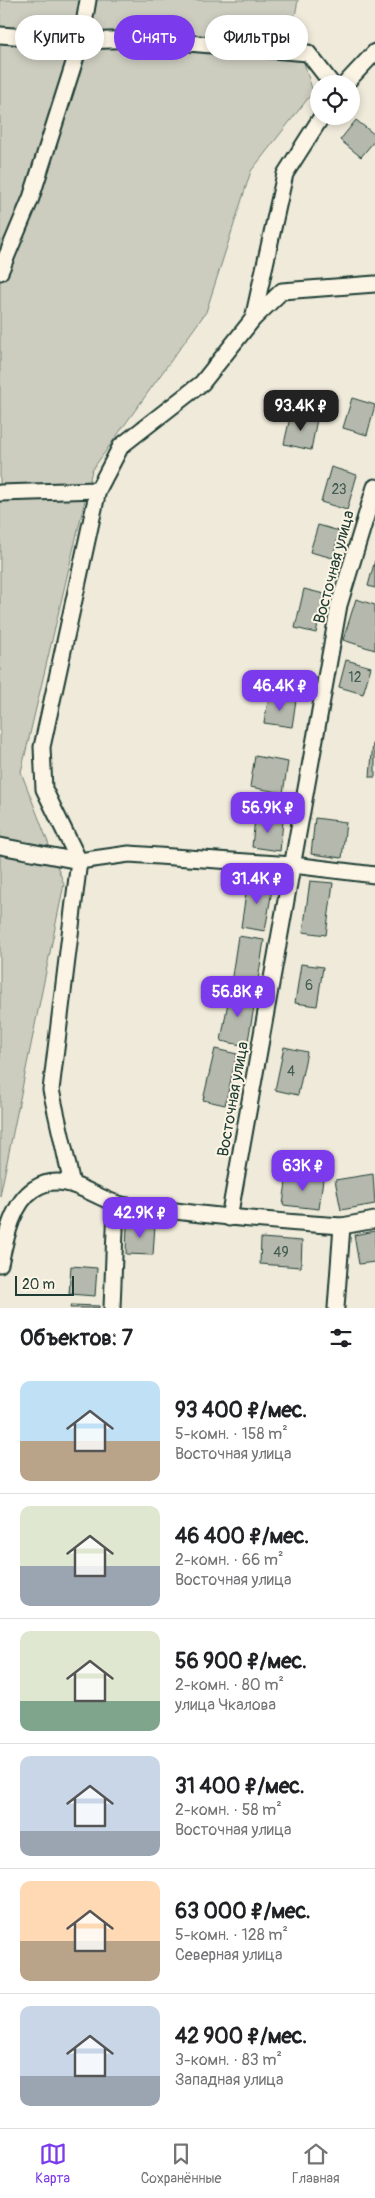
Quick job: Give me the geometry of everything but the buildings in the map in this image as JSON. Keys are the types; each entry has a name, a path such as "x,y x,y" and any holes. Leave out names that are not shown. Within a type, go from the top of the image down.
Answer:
{"street":[{"path":"85,15 88,0"},
{"path":"0,35 15,36"},
{"path":"104,40 140,39 308,53 325,75"},
{"path":"353,75 375,52"},
{"path":"0,272 31,198 75,60"},
{"path":"253,319 285,174 316,125"},
{"path":"72,1184 51,1090 79,862 44,789 42,748 98,490 122,446 202,383 253,319 282,292 375,284"},
{"name":"Восточная улица","path":"229,1218 339,605 375,487"},
{"path":"0,493 98,490"},
{"path":"0,846 79,862 129,854 293,865 375,875"},
{"path":"0,1264 7,1232 17,1209 33,1189 52,1183 72,1184 90,1190 116,1204 229,1218 342,1226 375,1220"},
{"path":"112,1308 116,1204"},
{"path":"336,1308 342,1226"}],"shaded area":[{"path":"0,0 298,0 295,15 205,15 205,60 303,60 310,82 310,96 251,171 206,312 92,470 21,772 64,884 0,1196"}]}
